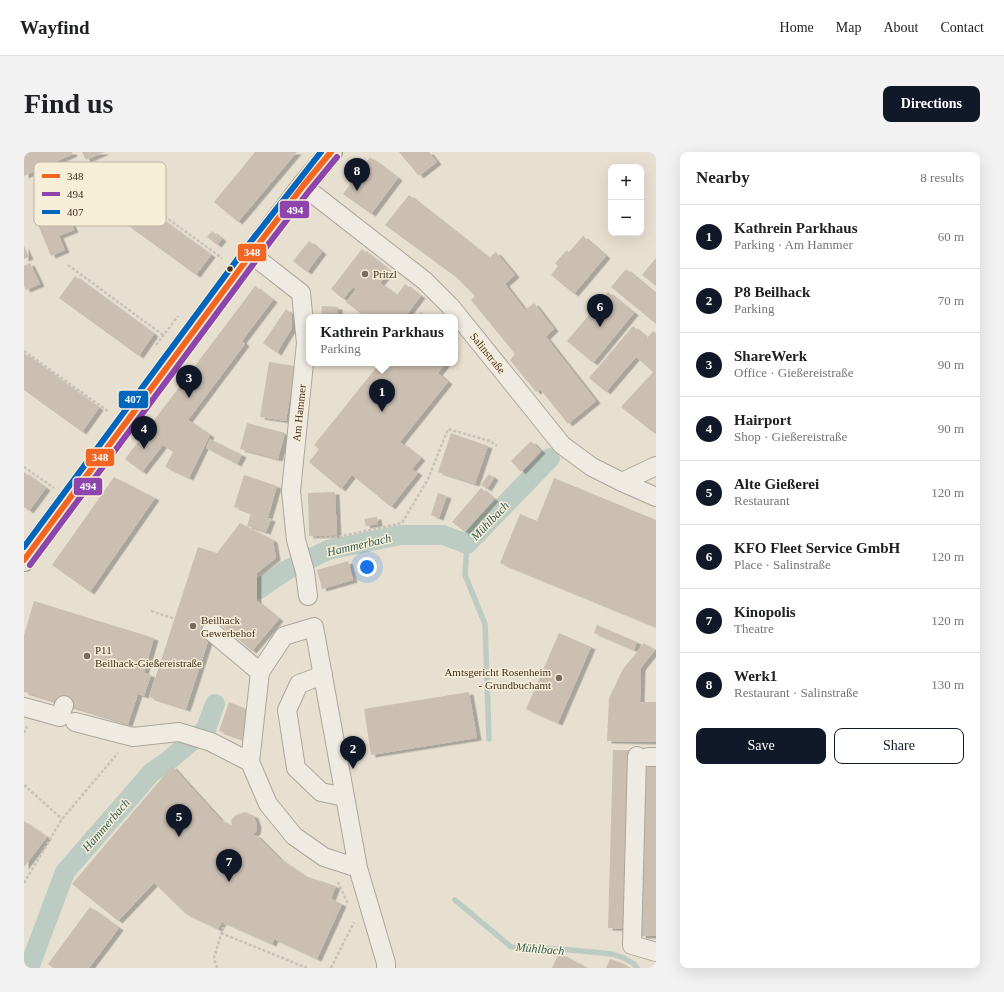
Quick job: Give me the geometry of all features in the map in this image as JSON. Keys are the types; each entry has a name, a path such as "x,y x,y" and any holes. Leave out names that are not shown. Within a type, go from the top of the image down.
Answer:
{"main road":[{"path":"24,560 251,254 331,152"}],"street":[{"name":"Salinstraße","path":"303,186 425,281 456,314"},
{"name":"Am Hammer","path":"251,254 301,293 306,343 291,491 296,540 305,572 308,596"},
{"name":"Salinstraße","path":"458,317 562,445 592,467 656,497"},
{"path":"622,482 656,466"},
{"path":"358,868 324,857 294,836 268,804 250,762 260,672 284,636 314,628 358,868 386,963 386,968"},
{"path":"211,631 260,672"},
{"path":"323,675 299,684 287,710 296,768 321,792 345,797"},
{"path":"24,707 60,717 64,704"},
{"path":"75,722 133,737 179,732 210,742 250,762"},
{"path":"647,757 632,945 656,952"}],"path":[{"path":"166,217 222,258"},
{"path":"68,265 163,334"},
{"path":"24,351 109,412"},
{"path":"296,540 337,537 402,523 428,479 448,429 490,441 497,446"},
{"path":"24,467 54,488"},
{"path":"151,611 175,619"},
{"path":"24,883 62,819 133,737"},
{"path":"24,785 62,819"},
{"path":"241,838 258,816 261,821"},
{"path":"331,879 339,882 349,908"},
{"path":"331,968 355,921 359,927"},
{"path":"217,968 214,958 224,924"},
{"path":"221,933 307,968"}],"building":[{"path":"24,152 72,152 73,154 55,162 34,162 34,172 24,176"},
{"path":"82,152 105,152 86,160"},
{"path":"255,152 297,152 238,222 214,202"},
{"path":"399,152 429,152 437,162 419,176"},
{"path":"370,157 398,178 371,214 343,194"},
{"path":"409,195 489,258 496,252 515,275 505,284 525,310 534,303 554,329 546,337 596,401 568,424 540,389 536,392 510,360 515,354 471,300 475,296 456,277 385,225"},
{"path":"166,222 211,255 196,275 129,226 166,226"},
{"path":"39,226 72,226 74,230 59,236 65,250 51,256"},
{"path":"212,231 222,239 217,245 207,237"},
{"path":"583,236 606,256 574,294 551,275 558,266 555,263 567,250 569,252"},
{"path":"309,241 322,252 307,272 293,261"},
{"path":"24,246 29,257 24,259"},
{"path":"362,249 390,271 380,283 397,295 405,284 421,296 407,314 361,314 346,302 356,289 353,287 343,299 331,289"},
{"path":"656,258 656,286 642,275"},
{"path":"30,263 40,284 26,290 24,286 24,266"},
{"path":"626,269 656,294 656,324 611,287"},
{"path":"75,276 154,334 139,356 59,298"},
{"path":"255,286 273,300 242,341 245,344 188,420 210,435 189,478 165,467 173,452 163,445 142,472 125,459"},
{"path":"608,292 634,313 593,363 567,341"},
{"path":"322,306 338,307 338,314 321,314"},
{"path":"286,309 292,315 292,328 277,353 263,343"},
{"path":"633,326 647,338 653,331 656,333 656,430 654,433 621,407 653,372 636,357 606,392 589,378"},
{"path":"24,353 99,408 82,432 24,390"},
{"path":"269,362 295,366 286,421 260,417"},
{"path":"378,366 444,366 438,373 448,382 400,442 421,458 412,469 418,473 391,507 352,475 341,489 309,462 319,449 314,445"},
{"path":"247,423 285,433 278,459 240,449"},
{"path":"451,433 488,446 475,484 438,472"},
{"path":"210,439 242,455 237,464 206,448"},
{"path":"531,441 541,451 521,472 511,461"},
{"path":"24,472 46,488 29,511 24,507"},
{"path":"489,474 494,478 487,489 481,485"},
{"path":"244,475 277,486 268,517 255,514 271,519 266,532 247,526 251,513 234,507"},
{"path":"114,477 155,498 90,592 52,565"},
{"path":"554,478 656,520 656,627 500,563 520,514 537,521"},
{"path":"481,488 494,499 465,532 452,522"},
{"path":"335,492 337,535 309,536 308,493"},
{"path":"438,493 447,496 439,518 431,515"},
{"path":"377,517 378,524 366,526 364,519"},
{"path":"240,523 273,540 276,558 257,573 257,601 279,619 252,651 215,620 186,709 149,697 198,547 217,553"},
{"path":"348,561 353,580 322,589 317,570"},
{"name":"P11 Beilhack-Gießereistraße","path":"34,601 154,638 144,673 151,675 144,696 138,694 128,724 24,692 24,635"},
{"path":"597,625 637,642 634,650 594,633"},
{"name":"Amtsgericht Rosenheim - Grundbuchamt","path":"559,633 591,647 558,723 526,709"},
{"path":"644,643 655,650 641,668 640,702 656,702 656,742 607,741 609,698 623,669"},
{"path":"469,692 477,738 371,755 364,709"},
{"path":"229,702 254,712 244,740 219,731"},
{"path":"613,750 648,750 656,764 656,936 641,936 641,929 608,928"},
{"path":"172,766 220,819 232,826 231,820 236,815 245,812 254,816 257,825 256,832 251,836 256,835 280,859 305,876 336,886 331,899 342,904 317,959 274,939 272,944 222,922 218,929 186,914 154,883 118,921 72,884"},
{"path":"24,821 47,837 24,867"},
{"path":"90,907 119,928 89,968 53,968 48,964"},
{"path":"559,953 584,966 587,968 552,968"},
{"path":"610,959 622,963 629,968 606,968"}],"waterway":[{"name":"Hammerbach","path":"259,589 285,571 328,550 400,535 443,535 467,544 550,458"},
{"name":"Mühlbach","path":"467,544 465,575 485,624 489,739"},
{"name":"Hammerbach","path":"29,968 65,872 152,772 168,761 206,729 215,704"},
{"name":"Mühlbach","path":"455,900 511,947 560,949 612,954 624,958 634,964 637,968"}],"transit line":[{"name":"407","path":"24,547 245,249 321,152"},
{"name":"348","path":"24,560 251,254 331,152"},
{"name":"494","path":"30,565 257,259 337,157"}],"place":[{"name":"Werk1","path":"357,191"},
{"name":"Pritzl","path":"365,274"},
{"name":"KFO Fleet Service GmbH","path":"600,327"},
{"name":"ShareWerk","path":"189,398"},
{"name":"Kathrein Parkhaus","path":"382,412"},
{"name":"Hairport","path":"144,449"},
{"name":"Beilhack Gewerbehof","path":"193,626"},
{"name":"P11 Beilhack-Gießereistraße","path":"87,656"},
{"name":"Amtsgericht Rosenheim - Grundbuchamt","path":"559,678"},
{"name":"P8 Beilhack","path":"353,769"},
{"name":"Alte Gießerei","path":"179,837"},
{"name":"Kinopolis","path":"229,882"}]}
